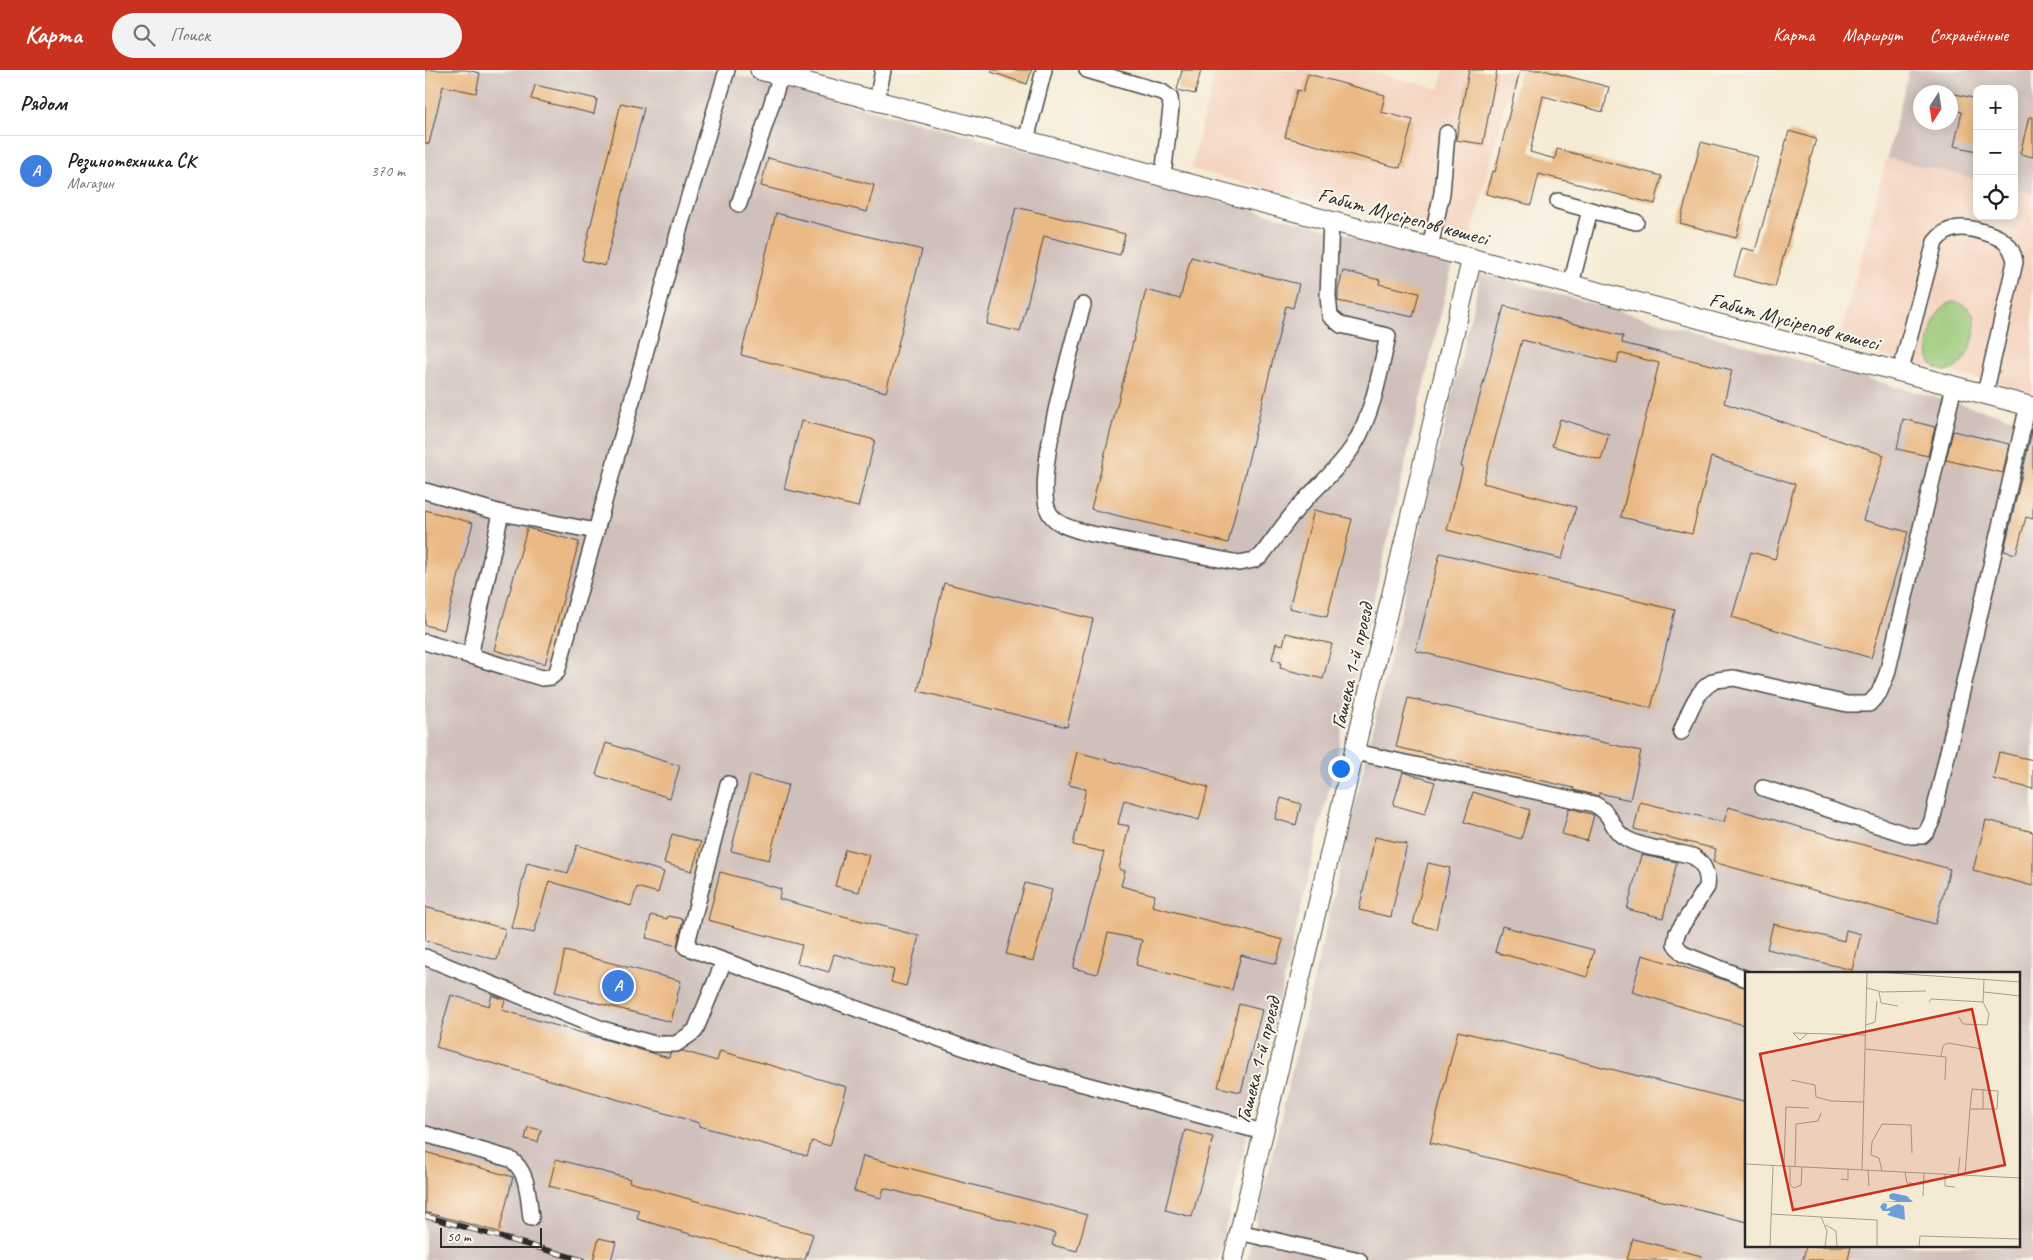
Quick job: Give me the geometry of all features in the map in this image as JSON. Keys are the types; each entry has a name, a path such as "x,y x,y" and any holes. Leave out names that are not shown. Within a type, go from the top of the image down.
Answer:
{"main road":[{"name":"Ғабит Мүсірепов көшесі","path":"761,70 1900,373 2031,406"},
{"name":"Гашека 1-й проезд","path":"1233,1260 1472,258"}],"street":[{"path":"425,642 542,678 551,677 557,672 681,223 727,70"},
{"path":"877,101 883,70"},
{"path":"1026,140 1044,70"},
{"path":"1087,70 1162,92 1170,98 1171,108 1163,176"},
{"path":"739,204 781,75"},
{"path":"1430,247 1442,193 1447,133"},
{"path":"1558,201 1636,222"},
{"path":"1571,284 1590,210"},
{"path":"1083,305 1055,412 1045,490 1049,512 1054,519 1063,525 1087,532 1167,550 1239,563 1253,560 1261,556 1301,504 1343,460 1354,445 1370,409 1388,336 1341,325 1330,316 1328,296 1331,221"},
{"path":"1900,373 1935,242 1945,232 1958,227 1995,235 2007,242 2015,262 1985,394"},
{"path":"1681,732 1701,690 1715,680 1734,678 1847,704 1869,704 1879,694 1887,674 1954,386"},
{"path":"1763,788 1911,836 1921,836 1927,831 1932,821 2031,406"},
{"path":"425,491 501,513 596,531"},
{"path":"469,656 501,513"},
{"path":"1355,752 1594,804 1606,812 1615,829 1627,839 1650,848 1694,857 1704,868 1709,880 1707,887 1677,933 1675,944 1683,954 1745,978"},
{"path":"728,784 686,947 1012,1066 1263,1132"},
{"path":"425,957 602,1029 654,1044 675,1044 695,1030 724,961"},
{"path":"425,1134 510,1159 517,1163 526,1184 531,1218"},
{"path":"1239,1232 1359,1260"}],"shaded area":[{"path":"425,70 717,70 1453,262 1218,1260 425,1260"},
{"path":"1216,70 1366,70 1439,89 1444,70 1514,70 1470,241 1191,169"},
{"path":"1909,70 2033,70 2033,193 2018,189 2018,85 1973,85 1973,178 1887,158"},
{"path":"1887,158 1973,178 1973,220 2018,220 2018,189 2033,193 2033,393 1838,344"},
{"path":"1481,273 2033,424 2033,1260 1247,1260"}],"green space":[{"path":"1951,302 1964,305 1972,313 1975,324 1974,337 1962,361 1954,369 1944,371 1936,368 1931,362 1928,344 1937,316 1942,308"}],"building":[{"path":"425,70 466,70 480,73 476,93 443,86 429,144 425,143"},
{"path":"992,70 1032,70 1027,84 991,72"},
{"path":"1182,70 1201,70 1195,94 1177,90"},
{"path":"1469,70 1497,70 1483,144 1456,140"},
{"path":"1520,70 1543,70 1609,87 1603,112 1543,96 1530,152 1555,159 1557,149 1662,176 1655,204 1539,174 1531,205 1486,194 1492,171 1495,172"},
{"path":"1308,74 1385,95 1381,112 1413,120 1400,168 1285,137 1297,90 1303,92"},
{"path":"535,85 597,99 594,114 531,99"},
{"path":"1958,95 1973,98 1973,150 1954,146 1962,112 1958,111"},
{"path":"621,103 644,108 605,266 582,260"},
{"path":"2029,117 2033,117 2033,157 2020,154"},
{"path":"1789,131 1816,139 1775,287 1734,276 1742,248 1755,251"},
{"path":"1701,142 1758,157 1736,238 1680,223"},
{"path":"768,158 874,185 867,212 761,186"},
{"path":"1016,207 1125,234 1120,255 1044,236 1020,332 987,324"},
{"path":"776,213 922,250 886,392 741,355"},
{"path":"1191,257 1299,284 1293,308 1286,306 1228,543 1091,509 1146,290 1180,299"},
{"path":"1343,271 1380,280 1379,284 1419,293 1413,317 1338,301 1338,291"},
{"path":"1504,306 1623,336 1622,343 1732,370 1724,403 1884,455 1863,520 1908,532 1871,658 1732,617 1751,552 1775,559 1795,484 1711,457 1692,534 1621,517 1659,363 1619,353 1617,363 1522,340 1483,483 1576,507 1562,559 1447,530 1463,467 1461,466"},
{"path":"1560,419 1609,434 1601,460 1552,446"},
{"path":"1903,419 1935,427 1928,456 1897,449"},
{"path":"801,421 875,440 858,507 784,489"},
{"path":"2033,427 2033,519 2026,517 2016,554 2004,551"},
{"path":"1953,431 2009,444 2003,473 1946,460"},
{"path":"425,510 473,523 444,630 425,625"},
{"path":"1314,510 1352,519 1327,617 1289,608"},
{"path":"527,528 579,542 545,664 494,650"},
{"path":"1440,553 1675,610 1651,708 1416,651"},
{"path":"944,583 1093,619 1067,727 918,691"},
{"path":"1286,633 1332,644 1323,679 1280,668 1281,662 1272,659 1276,643 1283,645"},
{"path":"1408,698 1641,751 1630,800 1599,793 1599,796 1574,790 1574,788 1396,747"},
{"path":"606,743 680,766 670,798 596,775"},
{"path":"1077,752 1208,787 1199,820 1124,800 1118,824 1129,826 1119,869 1125,871 1121,886 1155,895 1152,906 1283,940 1276,964 1241,955 1232,990 1136,965 1142,940 1108,933 1097,974 1073,968 1104,852 1073,845 1086,789 1069,785"},
{"path":"1999,752 2033,760 2033,789 1993,779"},
{"path":"1403,772 1435,782 1425,814 1393,805"},
{"path":"750,775 788,785 769,860 731,851"},
{"path":"1473,792 1530,810 1521,839 1464,822"},
{"path":"1281,798 1301,804 1296,825 1275,819"},
{"path":"1640,802 1724,822 1728,807 1950,869 1935,924 1713,862 1716,849 1634,829"},
{"path":"1569,808 1594,815 1587,841 1562,834"},
{"path":"1986,820 2033,832 2033,886 1973,870"},
{"path":"672,834 701,842 692,871 664,863"},
{"path":"1375,837 1407,844 1391,917 1359,910"},
{"path":"577,845 664,872 658,893 637,887 631,906 549,881 534,933 511,928 527,863 568,873"},
{"path":"845,849 869,855 859,892 835,886"},
{"path":"1641,855 1677,862 1663,918 1627,909"},
{"path":"1428,863 1450,868 1436,929 1413,924"},
{"path":"720,872 781,889 779,899 919,936 906,986 891,982 894,970 834,954 829,972 797,963 802,945 708,920"},
{"path":"1025,883 1052,890 1033,961 1006,954"},
{"path":"425,907 506,929 497,960 425,940"},
{"path":"651,915 667,919 668,916 683,919 677,946 646,938"},
{"path":"1773,924 1844,941 1846,930 1861,934 1852,970 1767,949"},
{"path":"1502,926 1594,950 1587,977 1495,952"},
{"path":"565,951 681,981 671,1022 555,992"},
{"path":"1642,955 1745,987 1745,1025 1632,992"},
{"path":"451,995 489,1006 492,995 505,1000 502,1010 669,1058 670,1053 683,1051 717,1061 720,1051 847,1087 830,1146 812,1141 807,1156 699,1126 699,1123 436,1047"},
{"path":"1239,1004 1262,1010 1241,1092 1218,1087"},
{"path":"1458,1031 1745,1103 1745,1222 1430,1143"},
{"path":"528,1127 541,1130 538,1142 525,1139"},
{"path":"1185,1130 1213,1137 1192,1217 1165,1210"},
{"path":"425,1152 513,1177 499,1232 425,1212"},
{"path":"863,1156 1087,1215 1077,1251 1052,1245 1055,1233 884,1188 881,1198 854,1191"},
{"path":"556,1159 630,1179 629,1182 813,1234 805,1260 782,1260 637,1219 639,1210 549,1186"},
{"path":"599,1238 616,1242 611,1260 593,1260"},
{"path":"1633,1239 1702,1256 1701,1260 1627,1260"},
{"path":"1806,1248 1851,1248 1848,1260 1803,1260"}],"railway":[{"path":"425,1216 582,1260"}],"place":[{"name":"Резинотехника СК","path":"618,986"}]}
